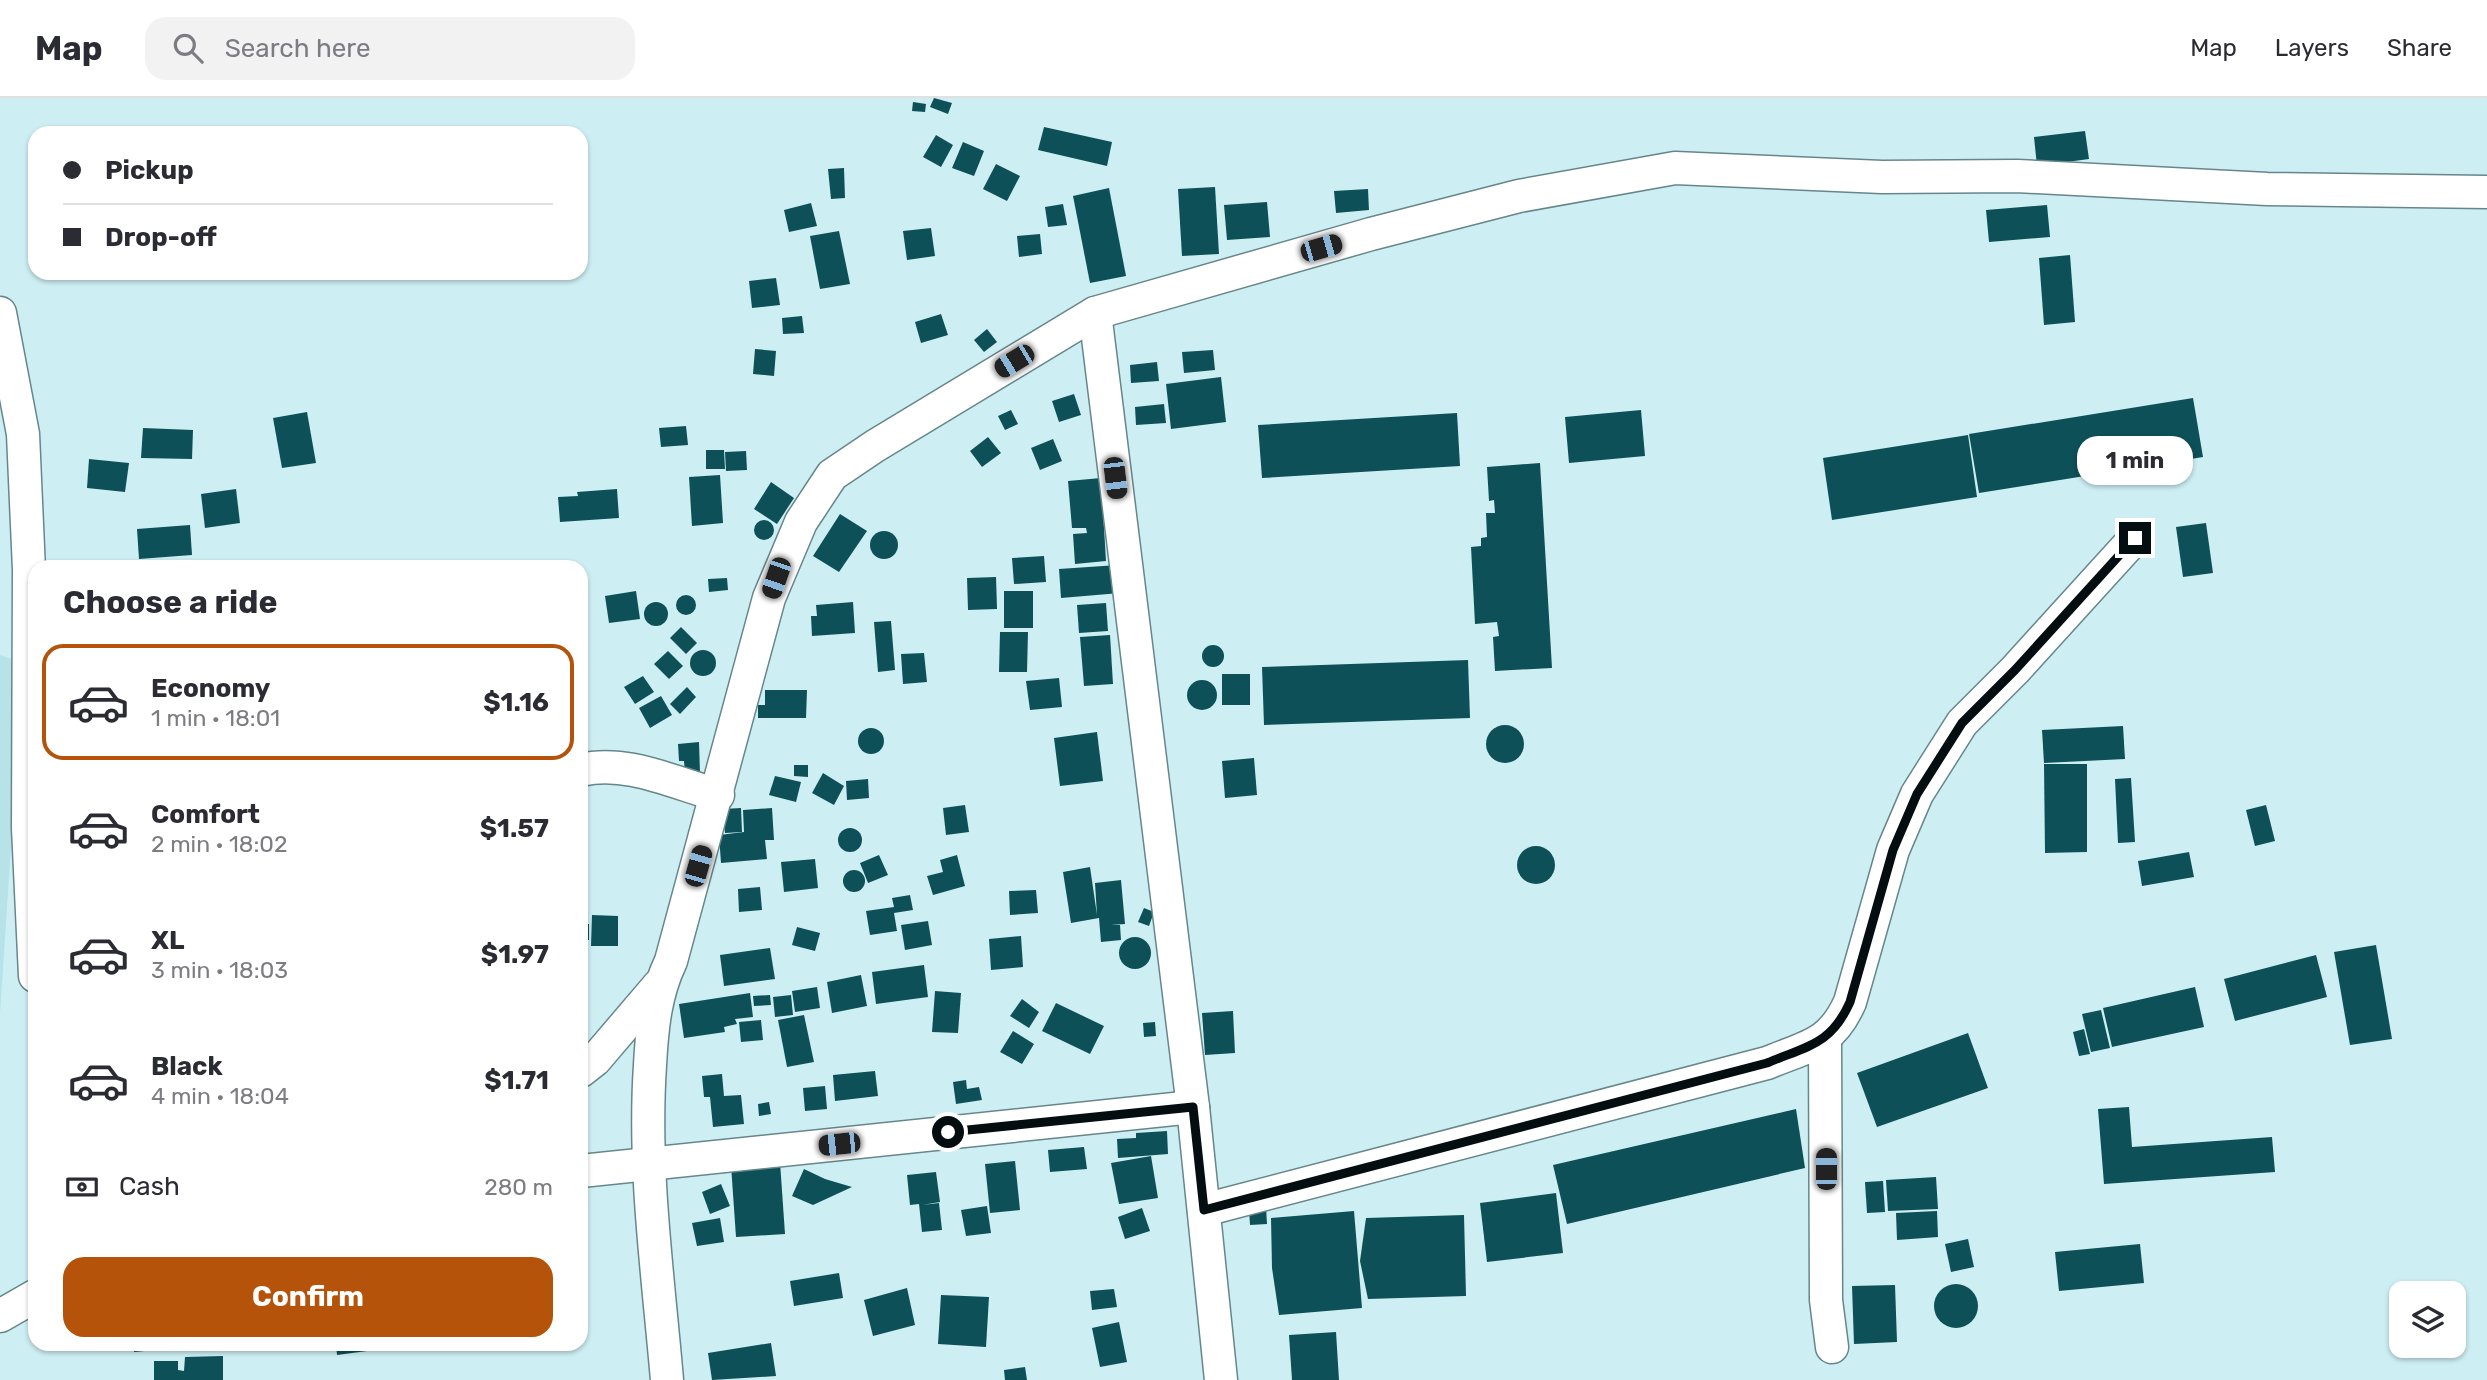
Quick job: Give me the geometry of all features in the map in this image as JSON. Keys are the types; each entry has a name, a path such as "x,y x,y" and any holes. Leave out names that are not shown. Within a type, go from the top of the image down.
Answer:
{"street":[{"path":"588,1066 659,985 671,961 758,639 783,559 801,522 832,475 908,425 1095,313 1371,234 1519,196 1675,168 1882,177 2017,176 2267,189 2487,192"},
{"path":"0,313 23,435 14,569 28,781"},
{"path":"1095,313 1193,1107 1221,1380"},
{"path":"1204,1210 1767,1063 1825,1039 1839,1026 1850,1002 1893,850 1917,794 1962,723 2015,670 2135,538"},
{"path":"588,768 600,765 628,768 718,794"},
{"path":"659,985 648,1090 648,1163 667,1380"},
{"path":"1825,1039 1826,1300 1832,1348"},
{"path":"588,1170 1193,1107"},
{"path":"0,1316 28,1300"}],"shaded area":[{"path":"0,655 23,663 0,1014"}],"building":[{"path":"934,98 952,103 948,114 930,107"},
{"path":"913,102 926,104 925,112 912,111"},
{"path":"1044,127 1112,142 1107,166 1038,150"},
{"path":"2085,131 2089,159 2037,166 2034,137"},
{"path":"936,135 953,145 941,167 923,157"},
{"path":"963,142 984,151 974,176 952,168"},
{"path":"996,164 1020,176 1007,201 983,189"},
{"path":"844,168 845,198 831,199 828,169"},
{"path":"1215,187 1219,254 1182,256 1178,189"},
{"path":"1109,188 1126,276 1090,283 1073,196"},
{"path":"1368,189 1369,210 1336,213 1334,191"},
{"path":"1267,202 1270,237 1227,240 1224,205"},
{"path":"811,203 817,226 789,232 784,210"},
{"path":"1063,204 1067,225 1048,227 1045,207"},
{"path":"2047,205 2050,237 1989,242 1986,210"},
{"path":"931,228 935,256 907,260 903,231"},
{"path":"839,231 850,284 820,289 810,236"},
{"path":"1040,234 1042,254 1019,257 1017,236"},
{"path":"2070,255 2075,322 2044,325 2039,258"},
{"path":"776,278 780,305 752,308 749,281"},
{"path":"941,314 948,335 921,343 915,322"},
{"path":"802,316 804,333 783,334 782,318"},
{"path":"987,329 997,342 984,352 974,340"},
{"path":"755,349 776,351 774,376 753,374"},
{"path":"1213,350 1215,370 1184,373 1182,352"},
{"path":"1157,362 1159,381 1131,383 1130,365"},
{"path":"1221,377 1226,422 1171,429 1166,384"},
{"path":"1074,394 1081,415 1059,422 1052,401"},
{"path":"2193,398 2203,457 1979,493 1969,434"},
{"path":"1164,404 1166,423 1136,425 1135,407"},
{"path":"1011,410 1018,424 1005,430 998,416"},
{"path":"1641,410 1645,456 1569,463 1565,417"},
{"path":"307,412 316,463 282,468 273,418"},
{"path":"1457,413 1460,466 1262,478 1258,425"},
{"path":"686,426 688,445 661,447 659,428"},
{"path":"143,428 193,430 192,459 141,458"},
{"path":"1968,435 1977,497 1832,520 1823,458"},
{"path":"988,437 1001,453 982,467 970,451"},
{"path":"1053,439 1062,461 1040,470 1031,448"},
{"path":"706,450 724,450 725,469 706,469"},
{"path":"746,451 747,470 726,471 725,452"},
{"path":"89,459 129,463 125,492 87,488"},
{"path":"1540,463 1552,668 1495,671 1493,637 1499,636 1497,622 1475,624 1471,547 1481,546 1481,538 1487,537 1486,513 1495,513 1494,500 1489,501 1487,467"},
{"path":"720,475 723,523 692,526 689,477"},
{"path":"1101,478 1106,561 1075,564 1073,534 1087,533 1086,528 1072,528 1068,481"},
{"path":"771,482 794,498 777,524 754,509"},
{"path":"236,489 240,523 205,528 201,494"},
{"path":"617,489 619,518 560,522 558,497 578,496 577,492"},
{"path":"840,514 867,531 839,572 813,556"},
{"path":"764,520 771,523 774,530 771,537 764,540 757,537 754,530 757,523"},
{"path":"2206,523 2213,573 2183,577 2176,527"},
{"path":"190,525 192,555 139,559 137,529"},
{"path":"884,531 894,535 898,545 894,555 884,559 874,555 870,545 874,535"},
{"path":"1044,556 1046,582 1014,584 1012,558"},
{"path":"1118,565 1120,593 1061,598 1059,569"},
{"path":"996,577 997,609 968,610 967,578"},
{"path":"727,578 728,590 709,592 708,579"},
{"path":"636,591 640,619 609,623 605,596"},
{"path":"1004,591 1033,591 1033,628 1004,628"},
{"path":"686,595 693,598 696,605 693,612 686,615 679,612 676,605 679,598"},
{"path":"656,602 667,609 668,614 661,625 656,626 645,619 644,614 651,603"},
{"path":"853,602 855,633 812,636 811,616 817,616 816,605"},
{"path":"1106,603 1108,631 1079,633 1077,605"},
{"path":"891,621 895,670 878,672 874,622"},
{"path":"681,627 697,643 686,654 670,638"},
{"path":"1000,632 1028,632 1027,672 999,672"},
{"path":"1110,635 1113,684 1084,686 1080,637"},
{"path":"1213,645 1221,648 1224,656 1221,664 1213,667 1205,664 1202,656 1205,648"},
{"path":"703,650 712,654 716,663 712,672 703,676 694,672 690,663 694,654"},
{"path":"668,651 683,666 669,679 654,664"},
{"path":"924,653 927,682 903,684 901,654"},
{"path":"1468,660 1470,718 1264,725 1262,667"},
{"path":"1222,674 1250,674 1250,705 1222,705"},
{"path":"643,676 654,692 635,704 624,687"},
{"path":"1059,678 1062,707 1030,710 1026,681"},
{"path":"1202,680 1213,684 1217,695 1213,706 1202,710 1191,706 1187,695 1191,684"},
{"path":"687,687 696,697 680,714 670,704"},
{"path":"765,690 807,690 806,718 758,718 758,705 765,705"},
{"path":"661,696 672,715 650,728 639,708"},
{"path":"1505,725 1519,730 1524,744 1519,758 1505,763 1491,758 1486,744 1491,730"},
{"path":"2123,726 2125,759 2044,763 2042,730"},
{"path":"871,728 880,732 884,741 880,750 871,754 862,750 858,741 862,732"},
{"path":"1097,732 1103,781 1060,786 1054,738"},
{"path":"699,742 700,773 685,774 684,761 679,761 678,744"},
{"path":"1254,758 1257,795 1225,798 1222,761"},
{"path":"2044,764 2087,764 2087,852 2045,853"},
{"path":"794,765 808,765 808,777 794,776"},
{"path":"823,773 844,786 834,805 812,793"},
{"path":"775,776 801,782 796,802 769,795"},
{"path":"2131,778 2135,842 2118,843 2115,779"},
{"path":"868,779 869,798 847,800 846,781"},
{"path":"965,805 969,832 946,835 943,808"},
{"path":"2266,805 2275,841 2255,846 2246,810"},
{"path":"741,808 742,832 725,833 723,809"},
{"path":"772,808 774,840 765,840 767,859 721,863 719,835 744,832 743,810"},
{"path":"850,828 858,832 862,840 858,848 850,852 842,848 838,840 842,832"},
{"path":"1536,846 1549,852 1555,865 1549,878 1536,884 1523,878 1517,865 1523,852"},
{"path":"2189,852 2194,877 2142,886 2138,861"},
{"path":"879,855 888,875 868,883 860,863"},
{"path":"957,855 965,886 933,895 927,876 943,872 940,860"},
{"path":"815,859 818,888 784,892 781,862"},
{"path":"1090,867 1097,915 1095,883 1121,880 1125,924 1111,925 1120,925 1121,940 1101,942 1099,918 1071,923 1063,872"},
{"path":"854,870 862,873 865,881 862,889 854,892 846,889 843,881 846,873"},
{"path":"760,887 762,910 739,912 738,889"},
{"path":"1036,890 1038,913 1010,915 1009,891"},
{"path":"910,895 913,910 894,913 897,931 870,935 866,911 894,907 892,898"},
{"path":"1144,908 1154,912 1149,926 1138,922"},
{"path":"592,915 618,916 618,946 591,946"},
{"path":"928,921 932,945 905,950 901,925"},
{"path":"797,927 820,933 815,951 792,945"},
{"path":"1021,936 1023,967 991,970 989,939"},
{"path":"1135,937 1146,942 1151,953 1146,964 1135,969 1124,964 1119,953 1124,942"},
{"path":"2376,945 2392,1039 2350,1045 2334,952"},
{"path":"770,948 775,979 724,986 720,955"},
{"path":"2316,955 2327,997 2235,1021 2224,979"},
{"path":"924,965 928,997 876,1004 872,972"},
{"path":"861,975 867,1006 832,1013 827,982"},
{"path":"817,987 820,1008 795,1012 792,991"},
{"path":"2195,987 2204,1027 2112,1047 2103,1008"},
{"path":"935,991 961,993 958,1033 932,1032"},
{"path":"750,993 753,1017 735,1019 737,1024 724,1027 725,1032 684,1038 679,1004"},
{"path":"770,995 771,1005 754,1006 753,996"},
{"path":"791,995 793,1015 775,1017 773,997"},
{"path":"1022,999 1039,1012 1029,1028 1010,1016"},
{"path":"1056,1003 1104,1026 1090,1054 1042,1031"},
{"path":"2101,1010 2110,1048 2091,1052 2082,1014"},
{"path":"1233,1011 1235,1053 1205,1055 1202,1013"},
{"path":"804,1015 814,1062 787,1067 778,1020"},
{"path":"761,1020 763,1040 741,1042 739,1022"},
{"path":"1155,1022 1156,1036 1144,1037 1143,1023"},
{"path":"2084,1029 2090,1054 2079,1056 2073,1032"},
{"path":"1013,1031 1034,1044 1022,1064 1000,1052"},
{"path":"1968,1033 1988,1088 1877,1127 1857,1073"},
{"path":"875,1071 878,1096 835,1101 833,1075"},
{"path":"722,1074 724,1096 741,1095 744,1124 713,1127 710,1097 704,1097 702,1076"},
{"path":"966,1080 967,1089 979,1087 982,1100 956,1104 953,1082"},
{"path":"825,1086 827,1109 805,1111 803,1088"},
{"path":"769,1102 771,1114 759,1116 758,1104"},
{"path":"2129,1107 2132,1147 2272,1137 2275,1172 2104,1184 2098,1109"},
{"path":"1796,1109 1805,1168 1567,1224 1553,1165"},
{"path":"1167,1131 1168,1154 1118,1158 1117,1139 1136,1138 1136,1133"},
{"path":"1084,1147 1087,1169 1050,1172 1048,1150"},
{"path":"1151,1156 1158,1198 1119,1204 1111,1163"},
{"path":"1015,1161 1020,1210 990,1213 985,1164"},
{"path":"780,1162 785,1234 736,1237 731,1165"},
{"path":"804,1169 852,1187 813,1205 792,1196"},
{"path":"936,1172 940,1202 922,1205 939,1203 942,1230 922,1232 919,1204 910,1205 907,1175"},
{"path":"1936,1177 1938,1209 1888,1211 1886,1180"},
{"path":"1883,1181 1885,1212 1867,1213 1865,1182"},
{"path":"721,1184 730,1206 710,1214 702,1192"},
{"path":"1556,1193 1563,1253 1487,1262 1480,1203"},
{"path":"987,1206 991,1233 966,1236 961,1210"},
{"path":"1266,1207 1267,1224 1250,1225 1249,1208"},
{"path":"1142,1208 1150,1231 1125,1239 1118,1217"},
{"path":"1354,1211 1362,1308 1279,1315 1272,1268 1271,1218"},
{"path":"1937,1211 1938,1237 1897,1240 1896,1213"},
{"path":"1464,1215 1466,1296 1368,1299 1360,1261 1366,1218"},
{"path":"720,1218 724,1242 697,1246 692,1223"},
{"path":"1968,1239 1974,1267 1951,1272 1945,1244"},
{"path":"2140,1244 2144,1283 2059,1291 2055,1252"},
{"path":"839,1273 843,1298 794,1306 790,1281"},
{"path":"1956,1284 1971,1291 1978,1306 1971,1321 1956,1328 1941,1321 1934,1306 1941,1291"},
{"path":"1895,1285 1897,1342 1854,1344 1852,1286"},
{"path":"907,1288 915,1325 873,1336 864,1300"},
{"path":"1114,1289 1117,1307 1092,1310 1090,1291"},
{"path":"941,1295 989,1297 986,1347 938,1344"},
{"path":"1119,1322 1127,1362 1100,1367 1092,1328"},
{"path":"1336,1332 1339,1380 1292,1380 1289,1335"},
{"path":"771,1343 776,1376 712,1380 708,1353"},
{"path":"337,1351 367,1351 337,1355"},
{"path":"223,1356 223,1380 154,1380 154,1361 178,1361 178,1370 184,1371 185,1357"},
{"path":"1025,1367 1027,1380 1005,1380 1004,1370"}],"route":[{"path":"948,1132 1193,1107 1204,1210 1767,1063 1825,1039 1839,1026 1850,1002 1893,850 1917,794 1962,723 2015,670 2135,538"}]}
